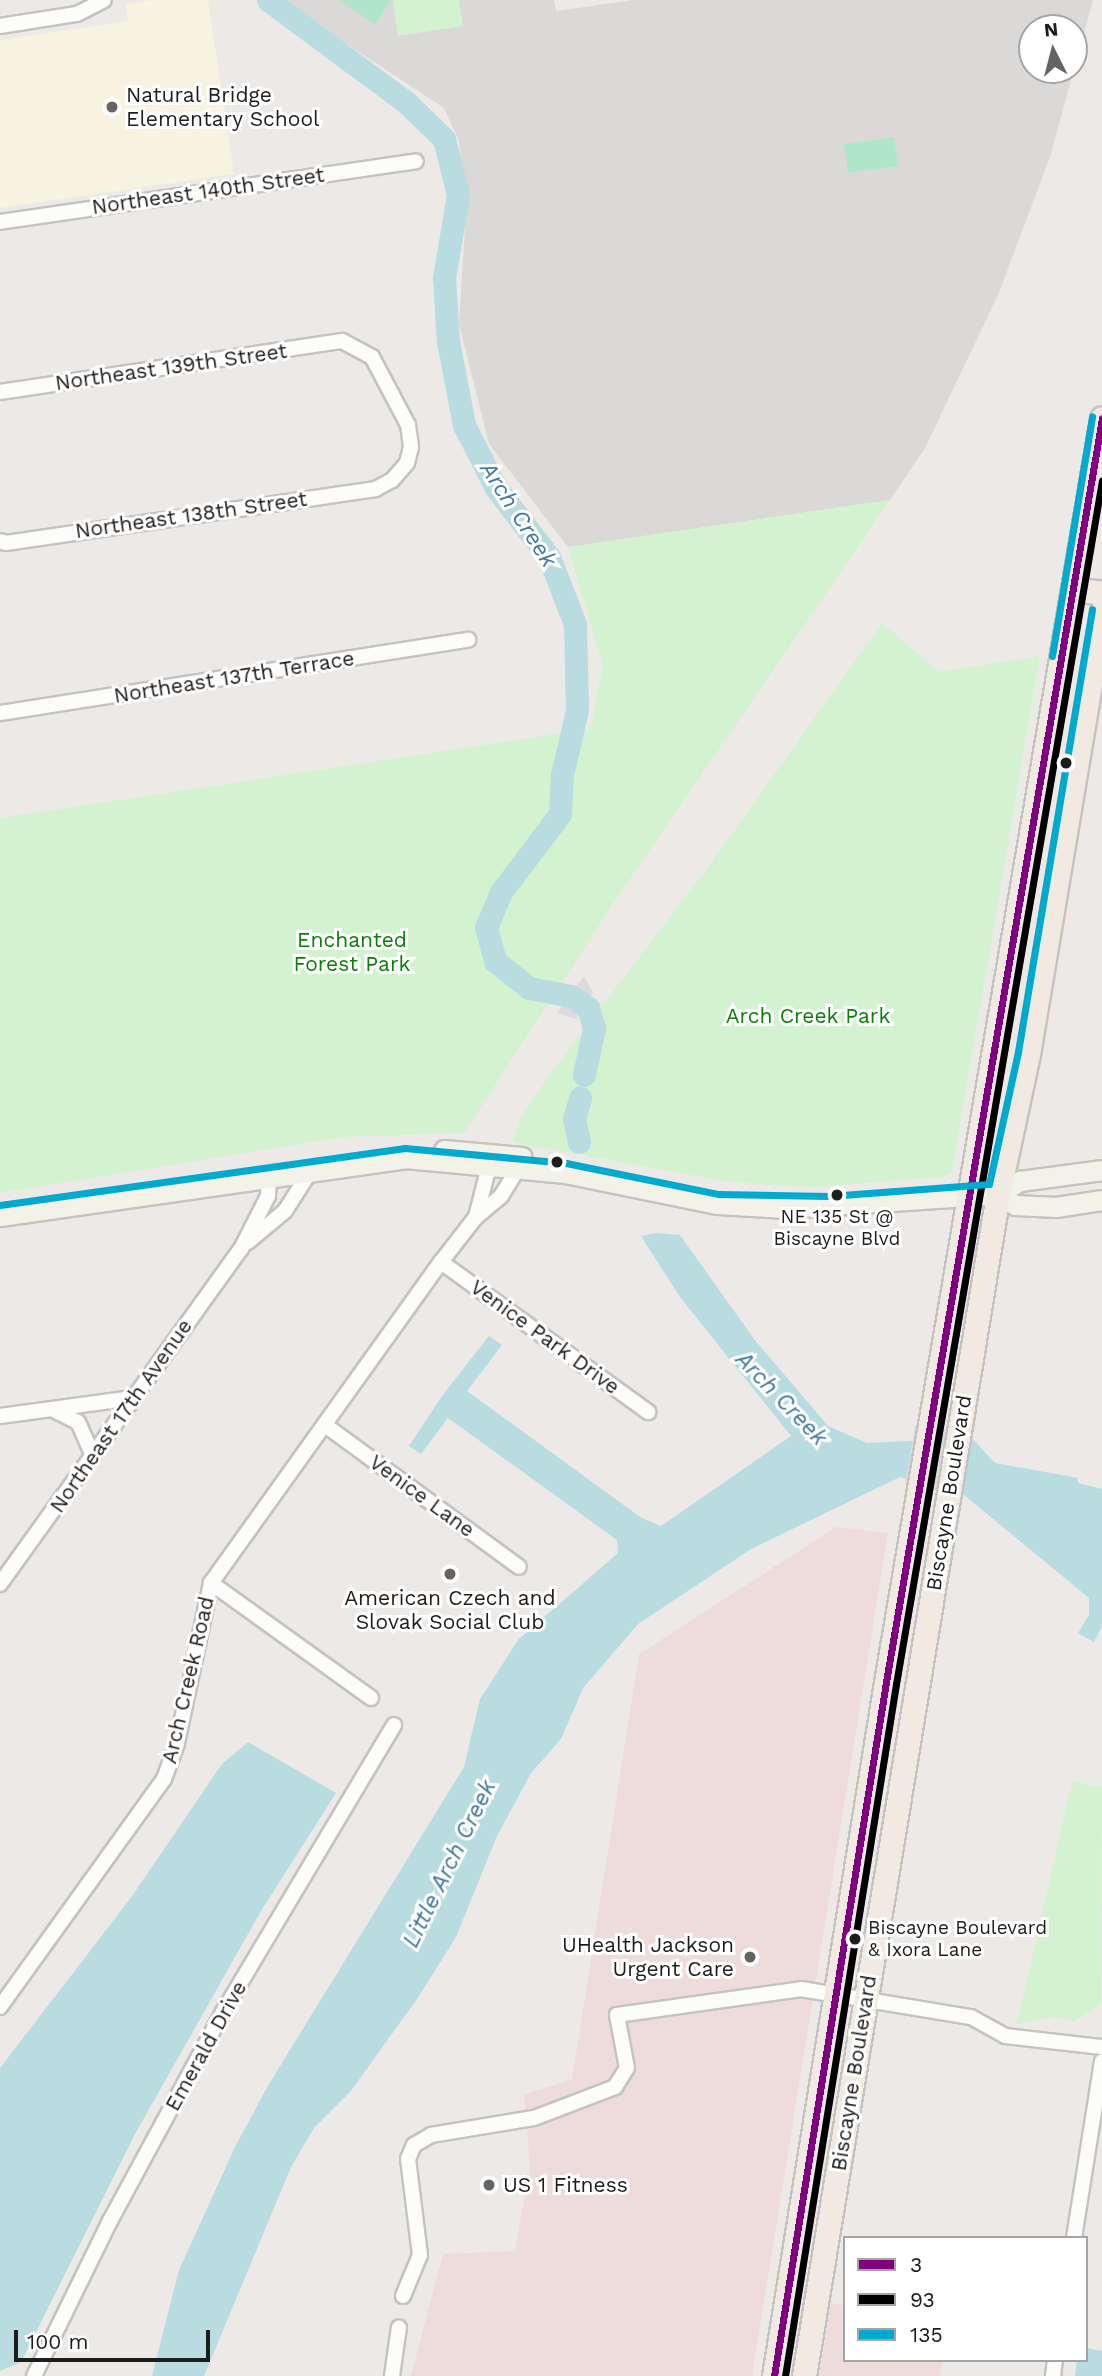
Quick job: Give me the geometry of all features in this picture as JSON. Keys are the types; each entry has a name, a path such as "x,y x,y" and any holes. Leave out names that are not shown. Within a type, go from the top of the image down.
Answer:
{"main road":[{"name":"Biscayne Boulevard","path":"774,2376 919,1488 1102,418"},
{"path":"1074,589 1102,593"},
{"name":"Biscayne Boulevard","path":"804,2376 998,1195 1056,884 1102,611"},
{"path":"1023,879 1056,884"},
{"path":"0,1216 270,1175 414,1158 448,1149 518,1156 558,1167 565,1173"},
{"path":"414,1158 565,1173 719,1204 829,1207 998,1195 1020,1181 1102,1170"},
{"path":"998,1195 1015,1205 1056,1207 1102,1200"}],"street":[{"path":"0,26 77,14 104,1"},
{"name":"Northeast 140th Street","path":"0,222 415,161"},
{"name":"Northeast 139th Street","path":"0,392 342,341 372,357 408,425 411,447 407,463 392,480 376,489"},
{"name":"Northeast 138th Street","path":"3,542 376,489"},
{"name":"Northeast 137th Terrace","path":"0,713 468,640"},
{"name":"Arch Creek Road","path":"475,1218 489,1166"},
{"name":"Arch Creek Road","path":"0,2007 147,1804 172,1762 211,1583 441,1262 475,1218 501,1196 518,1169"},
{"name":"Northeast 17th Avenue","path":"242,1247 285,1211 311,1170"},
{"name":"Northeast 17th Avenue","path":"0,1584 242,1247 268,1196 270,1175"},
{"name":"Venice Park Drive","path":"441,1262 648,1412"},
{"path":"0,1416 133,1398"},
{"path":"51,1409 78,1422 93,1456"},
{"name":"Venice Lane","path":"325,1425 519,1567"},
{"path":"211,1583 371,1698"},
{"name":"Emerald Drive","path":"34,2376 110,2221 223,2012 394,1725"},
{"path":"403,2296 420,2255 408,2159 414,2145 431,2135 534,2118 615,2087 626,2068 617,2015 801,1989 971,2017 1005,2036 1102,2046"},
{"path":"1074,2236 1102,2062"},
{"path":"393,2376 399,2326"}],"shaded area":[{"name":"Natural Bridge Elementary School","path":"155,0 208,0 234,174 0,208 0,40 128,21 126,4"},
{"path":"280,0 554,0 556,11 634,0 1093,0 1088,18 1088,14 1018,14 1018,84 1070,84 1050,157 998,295 925,448 890,500 568,547 489,444 459,324 466,210 459,141 444,108"},
{"path":"836,1527 888,1533 752,2376 411,2376 443,2254 515,2251 530,2167 524,2094 572,2080 639,1654"},
{"path":"831,2303 843,2305 843,2362 943,2362 940,2376 819,2376"}],"green space":[{"path":"339,0 389,0 390,2 375,25"},
{"path":"393,0 459,0 463,26 398,36"},
{"path":"894,137 898,166 848,173 844,144"},
{"name":"Enchanted Forest Park","path":"890,500 612,905 464,1133 343,1137 0,1193 0,818 590,729 603,666 568,547"},
{"name":"Arch Creek Park","path":"882,623 939,672 1040,656 952,1172 942,1177 813,1187 729,1182 512,1142 520,1119 554,1069 712,862"},
{"path":"1072,1781 1102,1787 1101,2005 1074,2021 1053,2017 1017,2024"}],"water":[{"name":"Little Arch Creek","path":"656,1233 680,1235 754,1339 828,1426 867,1443 972,1438 995,1463 1078,1478 1078,1483 1102,1489 1102,1626 1094,1642 1078,1633 1089,1615 1089,1598 964,1495 900,1477 751,1549 638,1624 583,1688 561,1739 531,1773 497,1836 456,1937 417,1999 350,2092 314,2128 291,2167 204,2376 152,2376 179,2270 235,2147 269,2084 464,1767 480,1699 518,1640 618,1553 617,1540 448,1418 421,1454 409,1446 442,1396 489,1336 502,1345 467,1391 640,1517 661,1526 791,1436 680,1297 641,1236"},
{"path":"248,1742 336,1793 261,1911 135,2134 21,2362 0,2371 0,2068 130,1899 222,1764"},
{"path":"1088,2348 1102,2351 1102,2376 1075,2376 1077,2362 1088,2362"}],"pier":[{"path":"584,976 593,993 576,1017 579,1020 557,1013"},
{"path":"915,1426 972,1434 962,1496 905,1484"}],"waterway":[{"name":"Arch Creek","path":"268,0 407,103 444,139 458,195 444,278 448,341 464,425 496,488 549,557 575,624 577,710 562,775 560,814 501,892 486,927 495,961 529,988 571,996 588,1008 594,1028 584,1075"},
{"name":"Arch Creek","path":"579,1142 574,1119 580,1098"}],"transit line":[{"name":"135","path":"1052,656 1092,416"},
{"name":"3","path":"774,2376 886,1682 1102,418"},
{"name":"93","path":"785,2376 896,1684 1102,480"},
{"name":"135","path":"0,1205 405,1148 566,1163 719,1194 829,1196 989,1184 1018,1052 1092,609"}],"place":[{"name":"Natural Bridge Elementary School","path":"112,107"},
{"name":"NE 135 St @ Biscayne Blvd","path":"837,1195"},
{"name":"American Czech and Slovak Social Club","path":"450,1574"},
{"name":"Biscayne Boulevard & Ixora Lane","path":"855,1939"},
{"name":"UHealth Jackson Urgent Care","path":"750,1957"},
{"name":"US 1 Fitness","path":"489,2185"}]}
